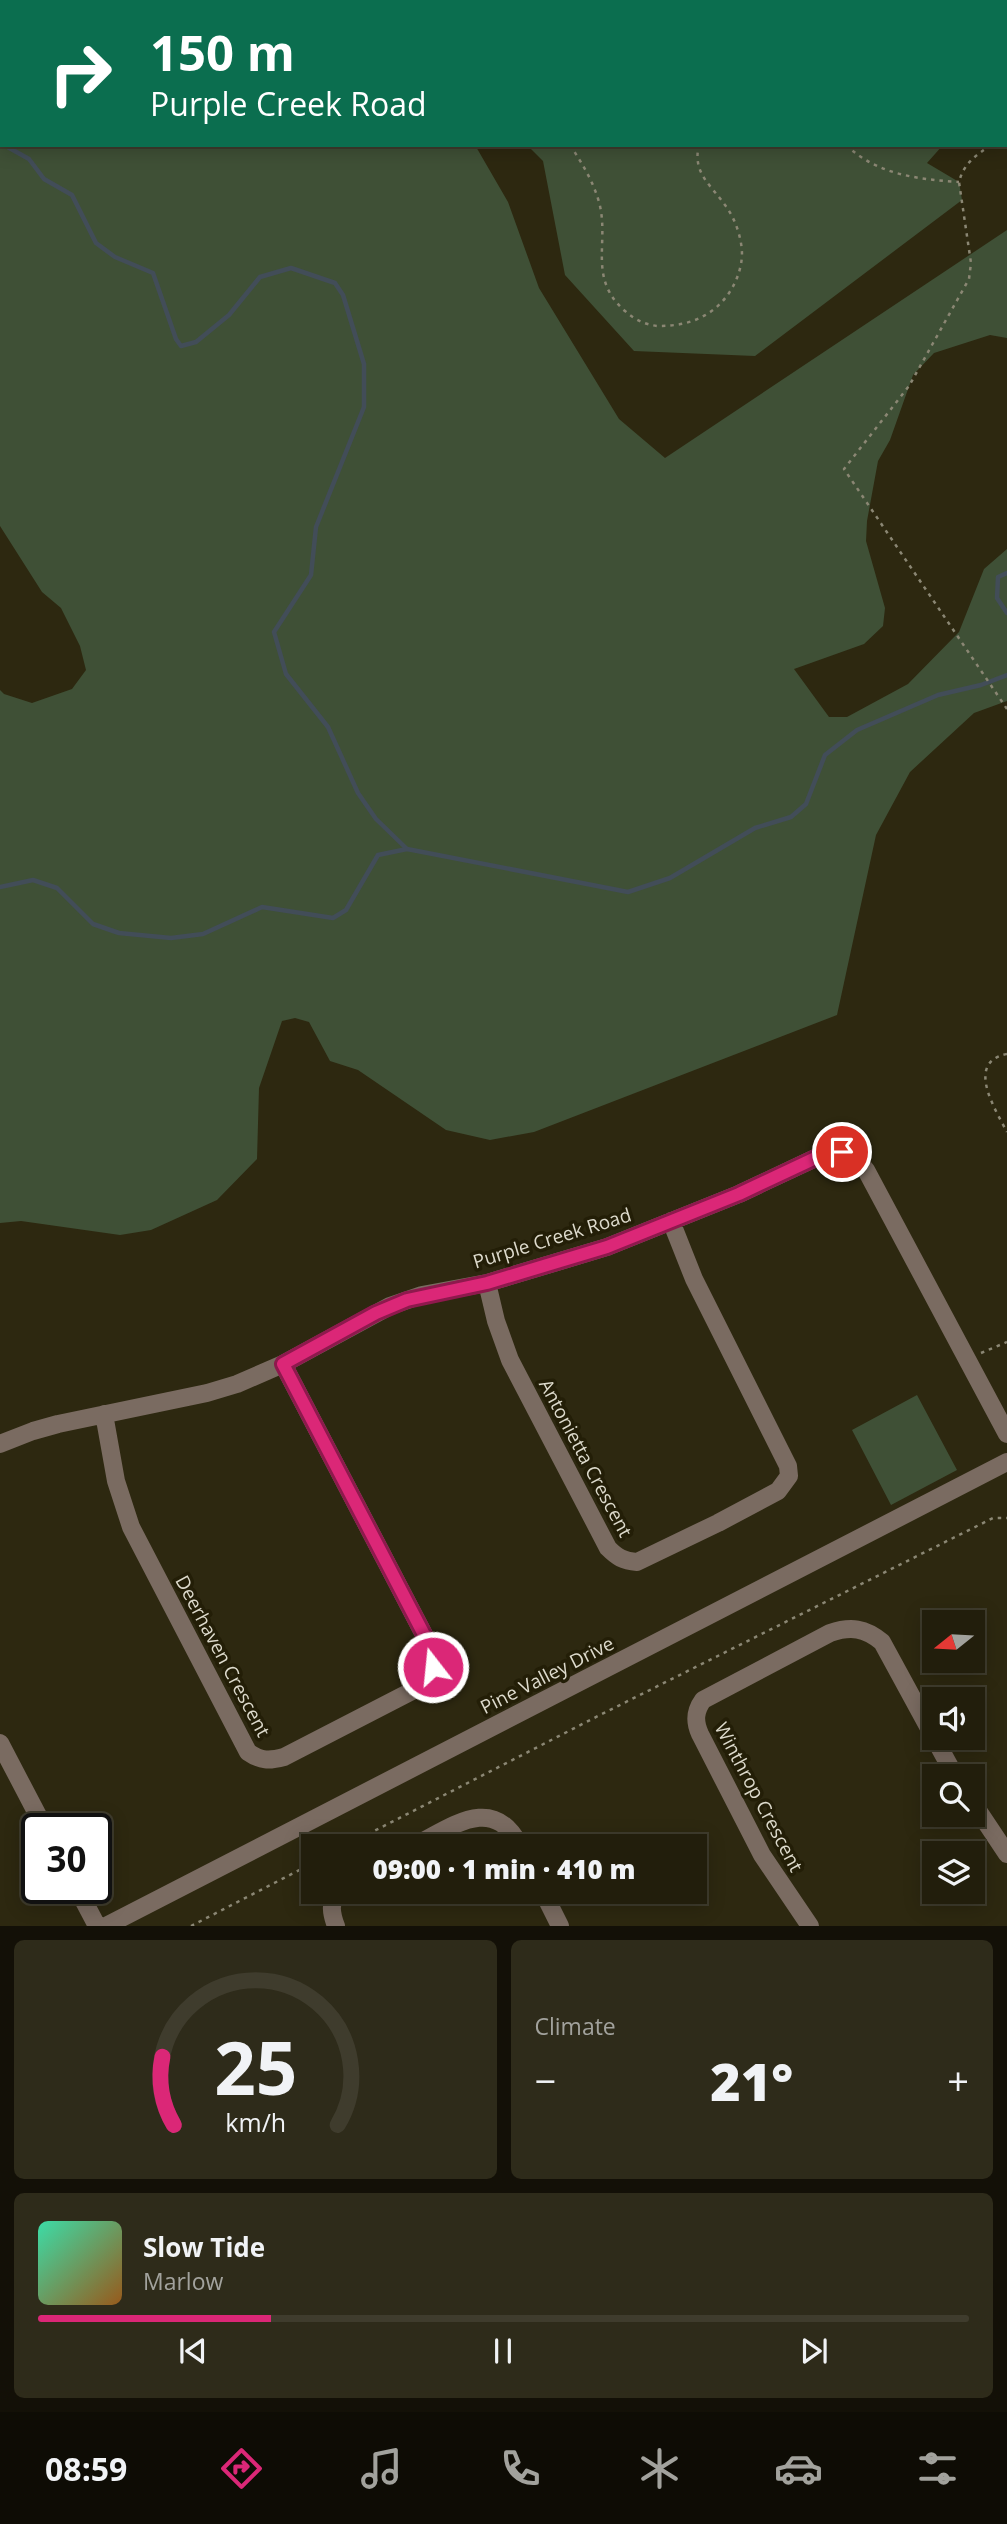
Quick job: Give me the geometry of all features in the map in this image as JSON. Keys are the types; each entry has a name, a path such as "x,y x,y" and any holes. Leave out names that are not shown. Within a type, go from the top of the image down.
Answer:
{"street":[{"name":"Purple Creek Road","path":"0,1444 33,1430 222,1389 283,1364 390,1306 422,1295 487,1283 607,1247 758,1186 824,1154 842,1152 855,1157 866,1170 1007,1434"},
{"name":"Antonietta Crescent","path":"487,1283 510,1360 608,1548 617,1557 637,1562 778,1491 789,1476 788,1466 694,1279 671,1221"},
{"name":"Deerhaven Crescent","path":"104,1415 120,1497 131,1527 248,1752 269,1761 284,1757 412,1691 428,1680 433,1667 431,1648 283,1364"},
{"name":"Pine Valley Drive","path":"107,1926 1007,1462"},
{"name":"Winthrop Crescent","path":"810,1926 758,1848 700,1734 695,1718 703,1699 830,1633 844,1628 858,1628 871,1633 882,1642 948,1764"},
{"path":"0,1743 37,1813"},
{"path":"438,1834 470,1818 484,1816 499,1821 514,1834"},
{"path":"985,1821 1007,1854"},
{"path":"85,1904 97,1926"},
{"path":"332,1904 336,1926"},
{"path":"549,1904 560,1926"}],"path":[{"path":"571,147 600,204 601,257 608,290 617,304 632,317 650,325 668,326 696,320 720,305 737,276 742,254 740,237 733,219 701,175 696,154 698,147"},
{"path":"849,147 868,162 888,172 918,180 959,182"},
{"path":"988,147 962,169 959,182 971,263 969,279 909,386 844,469 1007,709"},
{"path":"1007,1054 989,1062 986,1071 986,1084 992,1104 1007,1132"},
{"path":"967,1360 1007,1342"},
{"path":"368,1834 993,1518 1007,1518"},
{"path":"191,1926 301,1869"}],"green space":[{"path":"0,147 476,147 508,202 539,288 619,419 665,458 1007,230 1007,338 990,335 934,353 913,375 890,440 878,461 866,541 885,608 883,626 864,644 794,669 829,717 847,717 908,684 959,632 984,569 1007,549 1007,701 974,713 910,772 876,835 837,1015 534,1132 490,1140 446,1130 358,1070 330,1061 309,1022 295,1018 282,1021 259,1088 257,1159 217,1200 151,1230 120,1235 21,1221 0,1223 0,690 4,694 32,703 72,689 86,670 80,646 61,608 42,592 0,526"},
{"path":"529,147 941,147 927,163 959,182 962,200 755,356 634,351 565,275 543,161"},
{"path":"917,1395 957,1470 891,1505 852,1430"}],"waterway":[{"path":"8,147 29,159 44,179 72,195 96,243 115,257 153,273 176,339 181,346 196,342 229,315 260,277 291,268 335,283 343,295 364,364 364,407 316,527 311,575 274,632 286,674 328,727 358,793 376,819 407,849"},
{"path":"1007,573 998,577 997,598 1007,613"},
{"path":"0,887 33,880 57,888 93,924 119,933 171,938 203,934 262,907 333,918 346,910 378,855 407,849 628,892 670,878 755,828 791,817 806,804 825,755 857,730 938,695 981,685 1007,675"}],"route":[{"path":"433,1667 431,1648 283,1364 390,1306 422,1295 487,1283 607,1247 758,1186 824,1154 842,1152"}]}
